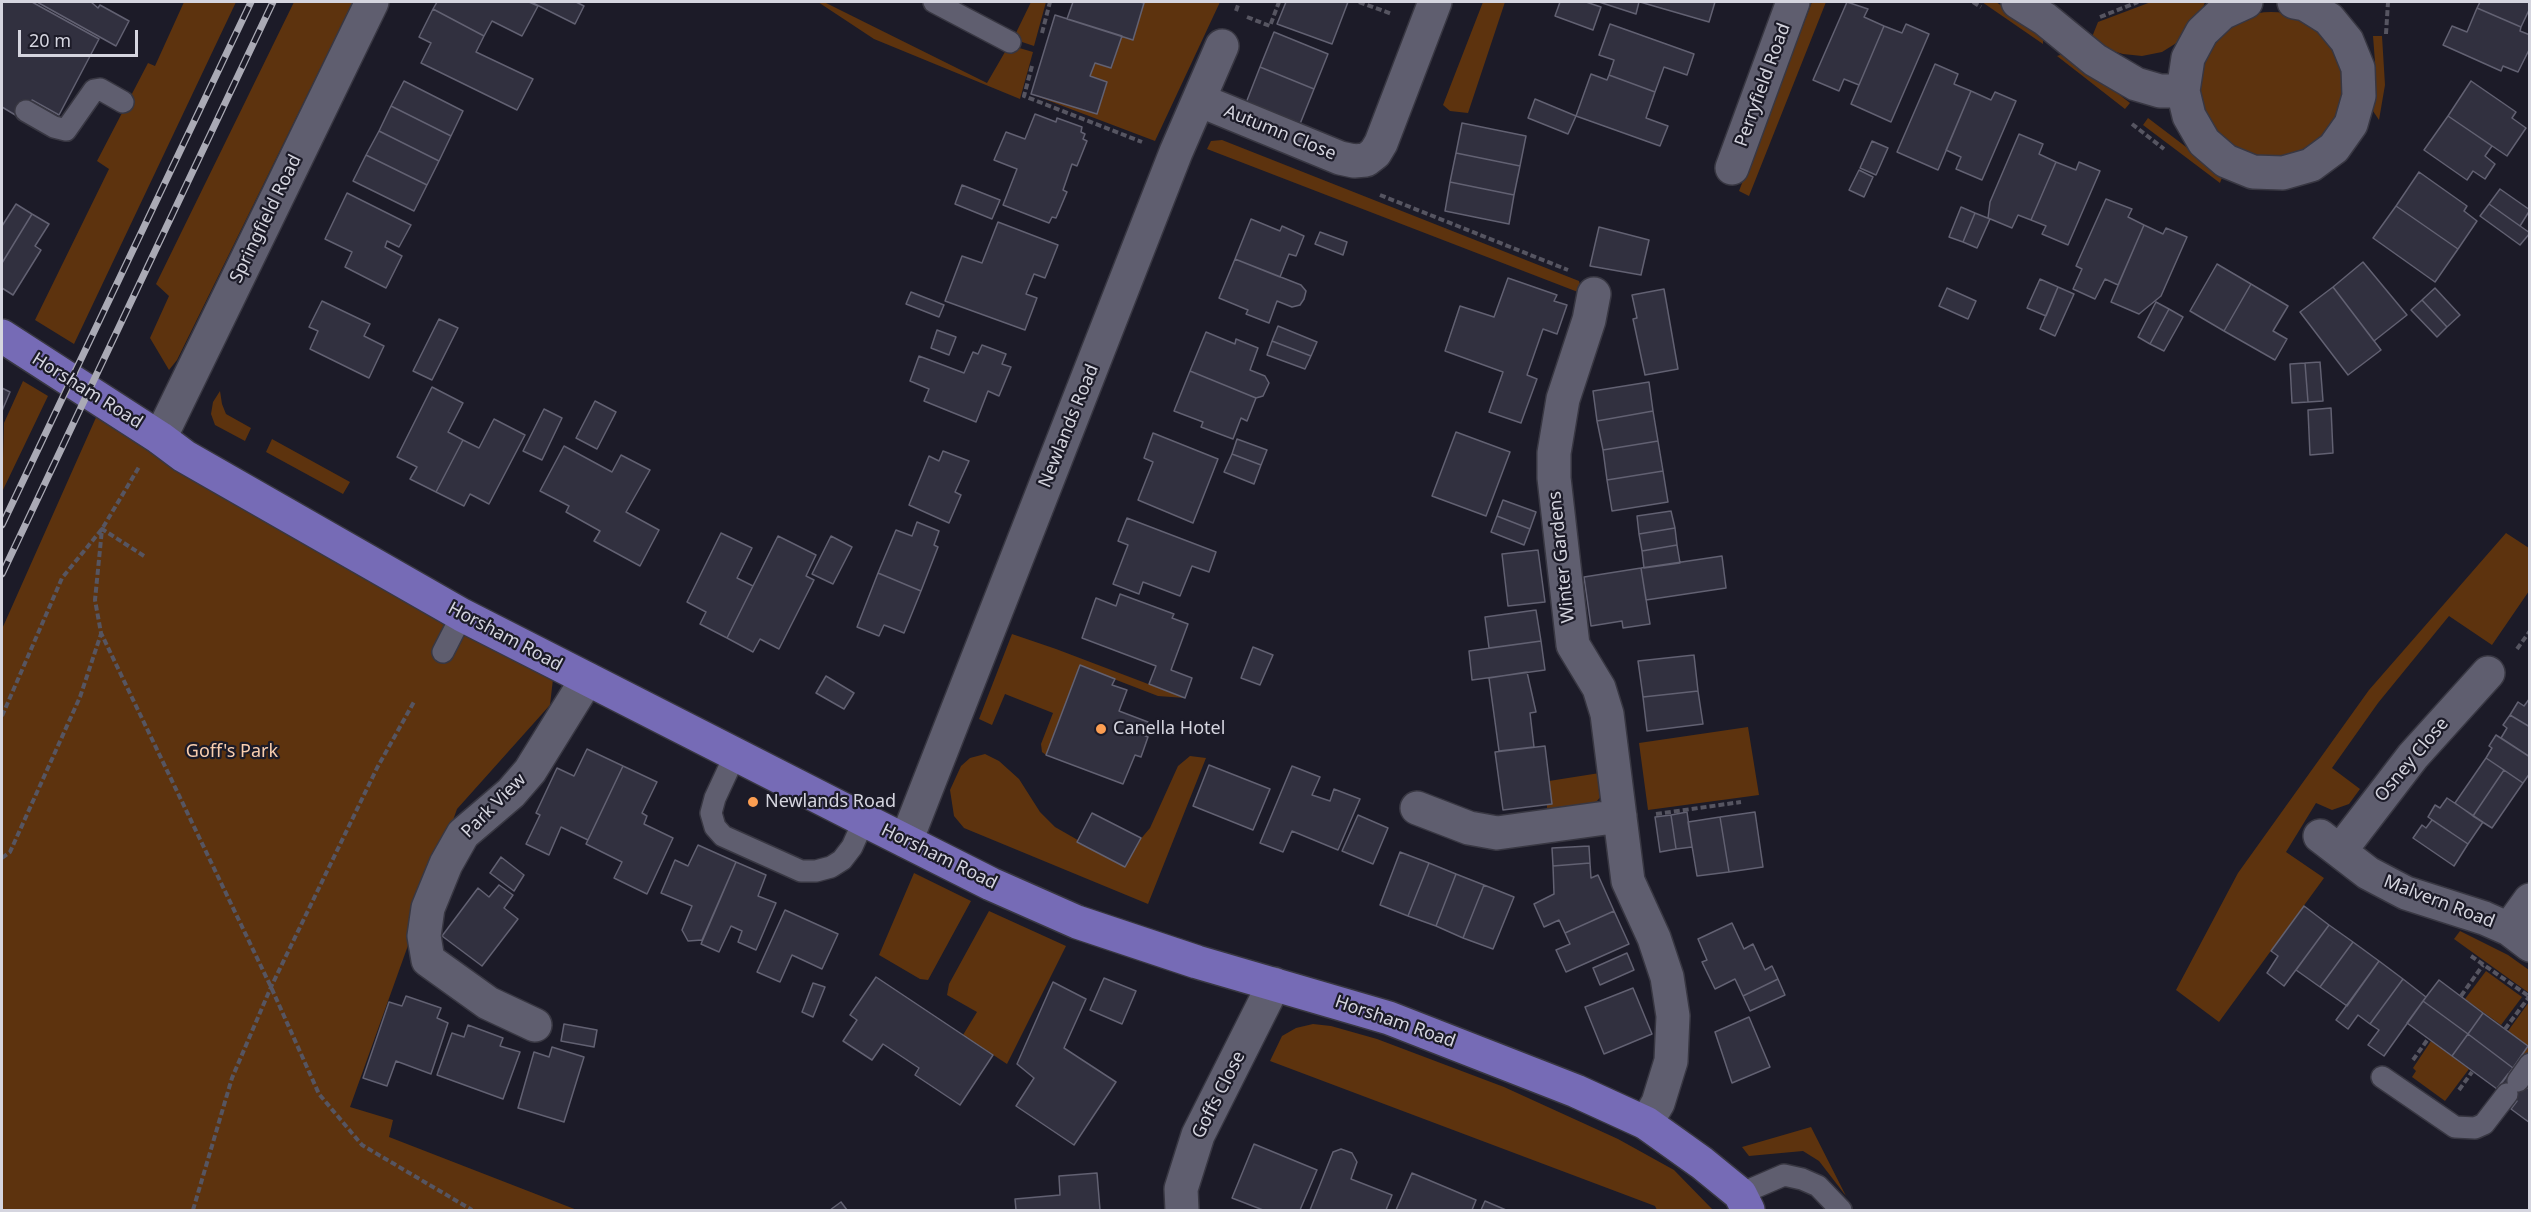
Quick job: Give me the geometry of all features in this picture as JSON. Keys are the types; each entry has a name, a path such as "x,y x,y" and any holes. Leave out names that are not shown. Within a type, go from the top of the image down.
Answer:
{"main road":[{"name":"Horsham Road","path":"2,336 160,438 184,456 462,615 992,884 1077,922 1186,959 1389,1018 1487,1054 1646,1123 1702,1163 1744,1202"}],"street":[{"name":"Springfield Road","path":"160,438 372,2"},
{"name":"Autumn Close","path":"1199,100 1340,158 1354,161 1366,160 1375,153 1381,143 1435,2"},
{"name":"Perryfield Road","path":"1732,168 1793,2"},
{"path":"2018,2 2045,19 2095,60 2136,84 2160,91 2183,91"},
{"path":"2246,2 2222,13 2202,32 2188,58 2183,91 2189,116 2204,142 2226,161 2253,172 2283,174 2311,165 2334,148 2351,124 2359,96 2358,68 2332,10 2294,2"},
{"name":"Newlands Road","path":"906,841 1176,156 1222,46"},
{"name":"Winter Gardens","path":"1594,294 1589,320 1563,399 1554,453 1554,478 1571,635 1585,667 1599,688 1607,714 1628,881 1654,938 1667,976 1672,1016 1671,1061 1658,1103 1646,1123"},
{"name":"Osney Close","path":"2330,843 2488,673"},
{"name":"Park View","path":"535,1025 488,1003 428,960 424,936 428,909 446,864 463,834 511,793 530,771 587,679"},
{"path":"1417,808 1469,828 1497,833 1620,816"},
{"name":"Malvern Road","path":"2330,843 2368,873 2406,893 2484,918 2519,937"},
{"path":"2519,937 2529,900"},
{"name":"Goffs Close","path":"1182,1210 1181,1189 1198,1135 1274,984"}],"lane":[{"path":"934,2 1011,42"},
{"path":"26,111 54,127 66,130 94,90 100,89 123,102"},
{"path":"443,652 462,615"},
{"path":"735,755 720,785 711,813 715,827 723,836 801,871 816,871 831,867 842,860 852,847 864,820"},
{"path":"2382,1077 2455,1127 2475,1128 2484,1124 2518,1080"},
{"path":"1744,1202 1784,1175 1818,1186 1841,1210"}],"path":[{"path":"1040,40 1050,2"},
{"path":"1235,13 1270,26 1279,2"},
{"path":"1034,61 1024,96 1176,156"},
{"path":"1376,194 1573,272 1587,280 1594,294"},
{"path":"2,716 62,578 102,529 147,453 160,438"},
{"path":"102,529 144,556"},
{"path":"102,529 95,600 101,633 271,987 319,1094 362,1145 471,1210"},
{"path":"2,858 10,852 80,697 101,633"},
{"path":"194,1210 232,1078 271,987 377,768 415,700"},
{"path":"1620,816 1644,816 1742,802"},
{"path":"2461,996 2483,965"},
{"path":"2505,1029 2529,997"}],"green space":[{"path":"184,2 236,2 74,344 35,320 109,169 97,161 148,63 155,66"},
{"path":"294,2 353,2 177,360 169,370 150,338 169,296 156,284"},
{"path":"818,2 824,2 987,83 1009,45 1033,52 1020,99 874,39"},
{"path":"1031,2 1046,2 1034,46 1013,39"},
{"path":"1140,2 1220,2 1155,141 1031,94 1097,114 1107,82 1090,76 1095,63 1111,68 1122,36 1133,39 1144,3"},
{"path":"1483,2 1505,2 1468,113 1450,111 1443,105"},
{"path":"1812,2 1826,2 1749,196 1739,191"},
{"path":"1982,2 1996,2 2043,34 2043,44"},
{"path":"2151,2 2205,2 2201,14 2178,42 2162,52 2142,56 2123,54 2106,49 2092,37 2098,22"},
{"path":"2271,12 2299,18 2322,34 2338,57 2344,85 2338,113 2322,136 2299,152 2271,158 2243,152 2220,136 2204,113 2198,85 2204,57 2220,34 2243,18"},
{"path":"2373,36 2382,36 2385,85 2379,120 2373,111 2376,75"},
{"path":"2066,53 2130,103 2125,109 2057,56"},
{"path":"2148,118 2223,175 2220,183 2143,125"},
{"path":"1222,140 1579,281 1583,294 1207,149 1211,141"},
{"path":"23,381 48,396 2,492 4,423"},
{"path":"220,391 226,414 251,428 245,441 215,425 211,414 213,402"},
{"name":"Goff's Park","path":"102,404 553,679 550,705 457,809 350,1107 393,1120 389,1137 577,1210 2,1210 2,629"},
{"path":"272,439 350,482 343,494 266,452"},
{"path":"2506,533 2529,548 2529,591 2492,645 2449,616 2378,703 2332,768 2360,789 2349,804 2332,810 2316,803 2286,852 2324,878 2219,1022 2176,990 2238,873 2369,690"},
{"path":"1012,634 1185,698 1158,696 1080,666 1046,755 1042,752 1041,744 1053,713 1005,694 992,725 979,719"},
{"path":"1748,727 1759,795 1648,810 1639,743"},
{"path":"985,754 999,761 1019,779 1040,812 1055,827 1125,867 1139,841 1150,828 1178,766 1190,756 1206,758 1148,904 964,828 954,816 950,790 961,766 970,758"},
{"path":"1606,772 1602,795 1597,801 1590,805 1547,815 1547,805 1552,804 1549,781"},
{"path":"914,873 971,901 928,980 920,979 879,955"},
{"path":"989,911 1066,946 1007,1064 963,1035 977,1012 947,995 949,984"},
{"path":"2460,931 2508,955 2529,970 2529,993 2454,939"},
{"path":"2486,971 2522,997 2501,1025 2465,999"},
{"path":"2529,1002 2529,1053 2512,1077 2508,1074 2528,1046 2508,1031"},
{"path":"1313,1024 1331,1026 1377,1039 1504,1087 1618,1139 1674,1170 1713,1210 1657,1210 1655,1206 1270,1061 1282,1036 1296,1028"},
{"path":"2431,1041 2469,1069 2445,1101 2412,1077 2416,1071 2413,1068"},
{"path":"1811,1127 1846,1196 1819,1161 1803,1151 1749,1156 1742,1147"}],"building":[{"path":"2,2 32,2 99,39 59,115 32,100 22,119 2,107"},
{"path":"37,2 91,2 98,8 100,5 129,21 116,46"},
{"path":"437,2 529,2 538,6 522,36 492,21 484,36 433,9"},
{"path":"534,2 576,2 584,6 575,24"},
{"path":"1073,2 1144,3 1133,40 1067,19"},
{"path":"1286,2 1348,2 1332,44 1277,24"},
{"path":"1560,2 1586,2 1601,7 1593,30 1555,16"},
{"path":"1599,2 1639,2 1636,14"},
{"path":"1640,2 1715,2 1709,22"},
{"path":"1847,2 1868,9 1864,17 1884,26 1859,85 1844,79 1839,91 1813,80"},
{"path":"2480,2 2530,2 2530,8 2521,27 2477,8"},
{"path":"2477,8 2521,27 2520,31 2530,35 2530,48 2518,72 2503,66 2501,71 2443,45 2452,26 2467,32"},
{"path":"433,9 484,36 476,52 533,79 517,110 421,63 431,43 419,37"},
{"path":"1055,15 1122,36 1111,68 1095,63 1090,76 1107,82 1097,114 1031,94"},
{"path":"1610,24 1694,54 1687,75 1664,67 1655,92 1609,75 1614,60 1599,55"},
{"path":"1906,24 1929,34 1891,122 1851,104 1884,26 1902,33"},
{"path":"1274,32 1328,54 1314,89 1260,67"},
{"path":"1935,64 1958,74 1954,84 1971,91 1938,170 1897,152"},
{"path":"1260,67 1314,89 1300,124 1246,103"},
{"path":"1591,74 1607,80 1609,75 1655,92 1646,118 1668,126 1660,146 1576,116"},
{"path":"404,81 463,111 451,136 391,106"},
{"path":"2471,81 2516,112 2512,118 2526,128 2507,156 2448,116"},
{"path":"1971,91 1991,100 1995,92 2016,101 1982,180 1956,169 1961,157 1946,150"},
{"path":"1535,99 1576,116 1568,134 1528,118"},
{"path":"391,106 451,136 439,161 379,131"},
{"path":"1035,114 1056,122 1057,118 1082,127 1081,132 1085,134 1083,139 1087,141 1077,166 1072,164 1063,190 1067,192 1056,218 1052,217 1049,223 1003,205 1017,169 994,160 1006,132 1025,139"},
{"path":"2448,116 2492,146 2485,156 2495,164 2485,179 2473,171 2467,180 2424,150"},
{"path":"1462,123 1526,136 1520,166 1456,153"},
{"path":"379,131 439,161 427,185 366,155"},
{"path":"2019,134 2043,144 2039,154 2056,162 2031,220 2018,215 2012,228 1988,218 1990,202"},
{"path":"1872,141 1888,148 1876,175 1860,168"},
{"path":"1456,153 1520,166 1514,195 1450,182"},
{"path":"366,155 427,185 414,211 353,181"},
{"path":"2056,162 2076,170 2079,162 2100,171 2068,245 2042,234 2046,226 2031,220"},
{"path":"1859,170 1873,177 1864,197 1849,190"},
{"path":"2419,172 2467,206 2464,211 2477,221 2458,249 2396,206"},
{"path":"1450,182 1514,195 1509,224 1445,211"},
{"path":"962,185 1000,200 992,219 955,204"},
{"path":"2500,189 2530,210 2520,226 2489,204"},
{"path":"347,193 411,225 399,247 387,241 385,247 402,256 386,288 345,267 352,252 325,239"},
{"path":"2106,199 2132,209 2128,217 2144,225 2118,285 2105,279 2095,299 2073,289 2082,269 2076,266"},
{"path":"16,204 32,214 2,263 2,226"},
{"path":"2489,204 2530,233 2520,245 2480,216"},
{"path":"2396,206 2458,249 2435,282 2373,238"},
{"path":"1961,207 1975,213 1963,242 1949,237"},
{"path":"1975,213 1990,219 1977,248 1963,242"},
{"path":"32,214 49,224 35,246 41,250 13,295 2,288 2,263"},
{"path":"1251,219 1280,231 1282,226 1304,236 1296,256 1289,254 1280,277 1235,259"},
{"path":"998,222 1058,245 1045,278 1034,274 1026,294 1037,298 1025,330 945,301 962,256 982,263"},
{"path":"2144,225 2163,234 2166,228 2187,237 2161,296 2139,314 2111,302"},
{"path":"1599,227 1649,240 1641,275 1590,266"},
{"path":"1320,232 1347,242 1343,255 1315,244"},
{"path":"1235,259 1301,285 1306,291 1304,299 1300,305 1292,307 1277,301 1269,323 1246,314 1248,310 1219,298"},
{"path":"2363,262 2407,315 2374,341 2333,287"},
{"path":"2217,264 2251,284 2224,331 2190,311"},
{"path":"1508,278 1557,295 1554,301 1567,305 1557,334 1543,329 1527,375 1537,379 1521,423 1489,412 1503,372 1445,351 1460,306 1494,317"},
{"path":"2040,279 2058,287 2046,316 2027,308"},
{"path":"2251,284 2288,306 2273,331 2287,339 2275,360 2224,331"},
{"path":"2058,287 2074,294 2055,336 2040,329"},
{"path":"2333,287 2381,350 2348,375 2300,312"},
{"path":"1947,288 1976,301 1968,319 1939,306"},
{"path":"2435,288 2460,315 2447,327 2422,300"},
{"path":"1664,289 1678,369 1645,375 1633,319 1637,318 1632,295"},
{"path":"911,292 944,305 939,317 906,304"},
{"path":"2422,300 2447,327 2437,337 2411,310"},
{"path":"322,301 370,324 364,336 384,346 369,378 310,349 318,331 309,327"},
{"path":"2156,302 2169,309 2150,344 2138,337"},
{"path":"2169,309 2183,317 2164,351 2150,344"},
{"path":"439,319 458,328 432,380 413,371"},
{"path":"1278,326 1317,342 1311,356 1272,341"},
{"path":"937,330 956,337 949,355 931,348"},
{"path":"1206,332 1235,344 1236,339 1258,348 1250,370 1265,376 1269,383 1263,396 1256,398 1190,371"},
{"path":"1272,341 1311,356 1305,369 1267,355"},
{"path":"982,345 1006,354 1002,364 1011,367 999,396 988,391 976,422 924,401 929,389 910,381 919,356 964,373 973,352 978,354"},
{"path":"2320,362 2323,401 2308,402 2305,363"},
{"path":"2305,363 2308,402 2292,403 2290,364"},
{"path":"1190,371 1256,398 1247,421 1241,418 1233,439 1201,427 1203,422 1174,411"},
{"path":"1649,382 1653,411 1597,421 1593,391"},
{"path":"432,387 463,403 448,432 463,440 436,492 410,479 417,467 397,457"},
{"path":"2,388 10,392 2,411"},
{"path":"595,401 616,412 597,449 576,438"},
{"path":"2331,408 2333,453 2310,455 2308,410"},
{"path":"544,409 562,418 542,460 523,451"},
{"path":"1653,411 1658,441 1603,450 1597,421"},
{"path":"494,419 525,435 489,504 470,494 464,506 436,492 463,440 479,448"},
{"path":"1456,432 1510,452 1486,516 1432,496"},
{"path":"1153,433 1218,459 1193,523 1138,500 1153,462 1144,458"},
{"path":"1237,439 1267,450 1261,465 1232,454"},
{"path":"1658,441 1663,471 1607,480 1603,450"},
{"path":"564,446 612,472 621,455 650,470 626,512 659,530 640,566 594,541 600,531 566,512 569,506 540,491"},
{"path":"943,451 969,461 955,492 961,495 949,523 909,505 929,456 939,461"},
{"path":"1232,454 1261,465 1254,484 1224,472"},
{"path":"1663,471 1668,502 1612,511 1607,480"},
{"path":"1503,500 1536,512 1530,529 1497,516"},
{"path":"1671,511 1675,528 1639,534 1637,516"},
{"path":"1497,516 1530,529 1524,545 1491,532"},
{"path":"1127,518 1216,552 1209,572 1192,566 1180,596 1143,582 1139,594 1113,584 1128,545 1118,541"},
{"path":"917,522 939,531 934,545 938,547 921,591 878,573 896,530 912,536"},
{"path":"1675,528 1677,545 1642,551 1639,534"},
{"path":"721,533 752,548 737,578 753,586 727,638 700,624 706,612 687,602"},
{"path":"778,536 816,555 806,576 814,580 779,649 760,639 753,652 727,638"},
{"path":"831,536 852,547 833,584 812,574"},
{"path":"1677,545 1680,563 1644,568 1642,551"},
{"path":"1538,550 1545,602 1508,606 1502,554"},
{"path":"1722,556 1726,588 1646,600 1641,568"},
{"path":"1641,568 1650,624 1623,628 1622,621 1591,626 1584,577"},
{"path":"878,573 921,591 904,633 884,625 879,636 857,627"},
{"path":"1120,594 1174,614 1172,618 1188,624 1171,670 1192,678 1185,698 1149,684 1156,666 1082,638 1096,598 1116,606"},
{"path":"1536,610 1541,641 1489,648 1485,617"},
{"path":"1541,641 1545,670 1472,680 1469,651"},
{"path":"1253,647 1273,655 1260,685 1241,678"},
{"path":"1694,655 1698,691 1643,697 1638,661"},
{"name":"Canella Hotel","path":"1080,665 1115,679 1112,685 1127,690 1119,711 1148,722 1143,735 1148,737 1141,757 1135,755 1123,784 1046,755"},
{"path":"1527,672 1536,712 1530,713 1534,747 1499,751 1489,678"},
{"path":"826,676 854,693 844,709 816,693"},
{"path":"1698,691 1703,724 1647,731 1643,697"},
{"path":"2530,698 2530,727 2510,715 2518,702 2524,706"},
{"path":"2510,715 2530,727 2530,757 2501,738 2507,728 2503,725"},
{"path":"2496,735 2530,757 2530,773 2523,783 2486,758 2492,748 2489,746"},
{"path":"1545,746 1552,804 1503,810 1495,752"},
{"path":"587,749 623,766 588,840 561,827 549,855 526,844 540,815 536,813 557,768 574,776"},
{"path":"2486,758 2504,770 2473,816 2455,803"},
{"path":"1209,765 1270,789 1253,830 1193,806"},
{"path":"623,766 657,782 642,813 647,816 644,824 673,838 647,894 614,878 622,862 586,844"},
{"path":"1292,766 1320,777 1312,795 1330,801 1334,789 1360,799 1338,850 1292,831 1283,852 1260,843"},
{"path":"2504,770 2523,783 2492,828 2473,816"},
{"path":"2447,798 2483,822 2468,844 2428,817 2435,805 2440,808"},
{"path":"1687,812 1692,847 1676,849 1671,815"},
{"path":"1755,812 1763,867 1729,872 1720,817"},
{"path":"1092,813 1141,838 1125,867 1077,842"},
{"path":"1358,815 1388,828 1373,864 1342,851"},
{"path":"1671,815 1676,849 1660,852 1655,817"},
{"path":"1720,817 1729,872 1697,876 1688,822"},
{"path":"2432,820 2468,844 2454,866 2413,838 2422,825 2426,828"},
{"path":"698,845 736,862 702,940 688,941 682,930 692,906 661,893 675,860 688,866"},
{"path":"1589,846 1590,863 1553,866 1552,848"},
{"path":"1400,852 1429,863 1408,916 1380,905"},
{"path":"501,857 524,875 514,891 490,873"},
{"path":"736,862 766,875 758,896 776,903 756,950 738,942 742,931 731,926 719,952 701,944"},
{"path":"1429,863 1456,874 1436,926 1408,916"},
{"path":"1590,863 1591,878 1598,875 1614,911 1565,933 1559,920 1544,927 1534,904 1554,894 1553,866"},
{"path":"1456,874 1484,885 1463,938 1436,926"},
{"path":"499,885 513,895 504,908 518,919 482,966 442,936 478,888 489,897"},
{"path":"1484,885 1514,897 1493,949 1463,938"},
{"path":"2304,906 2329,925 2284,986 2267,973 2278,956 2271,951"},
{"path":"785,910 838,934 822,969 792,955 780,982 757,972"},
{"path":"1614,911 1629,944 1566,972 1556,950 1570,944 1565,933"},
{"path":"1732,923 1744,949 1753,944 1765,970 1772,966 1778,979 1743,996 1735,979 1715,989 1702,962 1707,960 1698,939"},
{"path":"2329,925 2353,942 2320,987 2296,970"},
{"path":"2353,942 2379,961 2347,1006 2320,987"},
{"path":"1627,953 1634,970 1600,985 1593,968"},
{"path":"2379,961 2403,979 2370,1024 2358,1015 2348,1029 2336,1020"},
{"path":"876,977 993,1055 960,1105 915,1075 919,1068 883,1044 872,1060 843,1041 857,1020 850,1015"},
{"path":"1104,978 1136,991 1122,1024 1090,1010"},
{"path":"1778,979 1785,995 1750,1011 1743,996"},
{"path":"2403,979 2426,997 2384,1056 2368,1045 2379,1030 2370,1024"},
{"path":"2439,980 2483,1013 2468,1034 2423,1001"},
{"path":"1053,982 1086,999 1064,1048 1116,1082 1074,1145 1016,1106 1034,1078 1017,1064"},
{"path":"813,983 825,987 813,1017 802,1012"},
{"path":"1633,988 1652,1034 1604,1054 1585,1007"},
{"path":"406,996 441,1008 437,1018 448,1023 431,1074 396,1061 387,1086 363,1078 389,1002 402,1006"},
{"path":"2423,1001 2468,1034 2452,1056 2407,1023"},
{"path":"2483,1013 2528,1046 2513,1068 2468,1034"},
{"path":"1749,1017 1770,1067 1732,1083 1715,1032"},
{"path":"564,1024 597,1030 594,1047 561,1041"},
{"path":"468,1025 503,1038 500,1046 520,1052 503,1099 437,1075 452,1033 464,1037"},
{"path":"2468,1034 2513,1068 2497,1089 2452,1056"},
{"path":"552,1047 584,1057 564,1122 518,1108 534,1052 549,1057"},
{"path":"2508,1074 2527,1088 2530,1085 2530,1123 2511,1109 2517,1101 2498,1087"},
{"path":"1254,1144 1317,1170 1300,1210 1263,1210 1232,1198"},
{"path":"1341,1149 1352,1153 1357,1162 1351,1179 1392,1195 1386,1210 1310,1210 1333,1152"},
{"path":"1097,1173 1100,1210 1016,1210 1015,1199 1060,1195 1059,1176"},
{"path":"1412,1173 1476,1200 1472,1210 1396,1210"},
{"path":"1485,1201 1506,1210 1481,1210"},
{"path":"841,1202 847,1210 830,1210"}],"railway":[{"path":"2,525 251,2"},
{"path":"2,574 273,2"}],"place":[{"name":"Canella Hotel","path":"1101,729"},
{"name":"Newlands Road","path":"753,802"}]}
